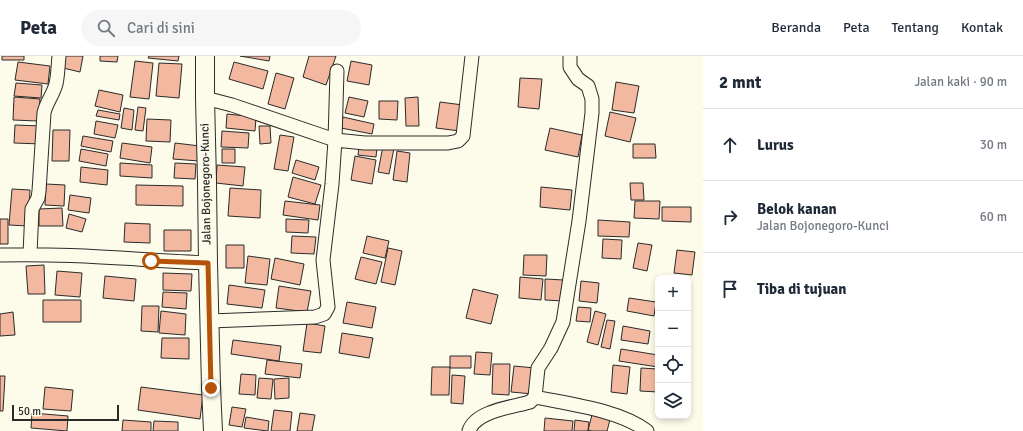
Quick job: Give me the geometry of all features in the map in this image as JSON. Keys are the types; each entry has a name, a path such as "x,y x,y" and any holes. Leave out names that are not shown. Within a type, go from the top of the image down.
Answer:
{"main road":[{"name":"Jalan Bojonegoro-Kunci","path":"205,56 208,263 213,431"}],"street":[{"path":"30,254 32,209 38,198 39,191 44,113 45,107 56,83 59,56"},
{"path":"205,98 232,105 335,140 448,144 458,141 463,136 472,56"},
{"path":"469,431 470,426 481,417 491,412 530,402 535,397 538,368 551,348 563,322 579,221 592,113 592,99 588,86 578,79 570,67 570,56"},
{"path":"210,321 315,317 324,314 328,307 323,260 332,184 337,71"},
{"path":"0,255 62,254 151,261 208,263"},
{"path":"535,397 590,408 624,418 648,431"}],"building":[{"path":"2,56 24,56 24,60 2,60"},
{"path":"65,56 83,56 80,72 63,68"},
{"path":"100,56 118,56 117,62 100,61"},
{"path":"149,56 179,56 178,61 148,58"},
{"path":"240,56 270,56 269,61"},
{"path":"309,56 336,56 326,85 303,77"},
{"path":"135,61 153,63 149,99 130,97"},
{"path":"351,61 372,65 369,85 347,81"},
{"path":"18,62 50,66 48,84 15,80"},
{"path":"234,62 268,71 263,89 229,79"},
{"path":"159,63 182,64 179,98 156,96"},
{"path":"276,73 294,78 285,109 268,104"},
{"path":"520,78 542,79 539,109 518,107"},
{"path":"616,82 639,86 634,113 612,110"},
{"path":"16,83 42,85 41,98 14,96"},
{"path":"99,90 123,95 120,112 95,106"},
{"path":"14,97 40,99 38,121 13,120"},
{"path":"349,97 368,101 364,117 345,113"},
{"path":"418,97 419,126 406,126 405,98"},
{"path":"379,101 398,101 397,120 379,119"},
{"path":"440,102 463,105 460,131 436,128"},
{"path":"138,107 146,108 143,131 135,130"},
{"path":"124,108 134,110 132,130 121,128"},
{"path":"98,110 120,114 119,120 96,116"},
{"path":"610,112 636,118 630,142 605,136"},
{"path":"227,114 256,117 255,131 226,128"},
{"path":"343,117 374,124 372,134 341,128"},
{"path":"147,119 171,120 170,142 146,141"},
{"path":"96,121 118,125 115,138 94,134"},
{"path":"15,125 42,126 42,144 14,143"},
{"path":"259,126 270,126 271,143 260,144"},
{"path":"550,128 582,135 578,157 545,150"},
{"path":"53,130 70,130 69,161 52,161"},
{"path":"222,131 249,133 248,148 221,147"},
{"path":"280,135 294,137 288,171 274,169"},
{"path":"83,136 113,141 111,152 81,146"},
{"path":"122,143 152,147 150,163 120,158"},
{"path":"175,143 200,146 199,161 173,159"},
{"path":"633,144 655,144 656,158 633,158"},
{"path":"359,146 377,148 376,157 358,155"},
{"path":"383,146 394,148 389,174 378,172"},
{"path":"81,149 108,154 106,166 79,161"},
{"path":"222,149 235,149 235,163 222,163"},
{"path":"397,151 410,153 407,182 393,180"},
{"path":"355,156 376,160 372,184 351,180"},
{"path":"296,160 319,167 315,180 292,173"},
{"path":"120,163 152,165 152,178 120,176"},
{"path":"175,163 196,164 195,179 174,178"},
{"path":"217,165 245,167 243,186 216,183"},
{"path":"81,167 108,170 107,185 80,182"},
{"path":"293,177 321,185 315,204 288,197"},
{"path":"630,183 643,183 644,200 631,200"},
{"path":"46,184 65,185 64,206 45,205"},
{"path":"136,185 183,186 183,206 136,205"},
{"path":"541,187 572,190 570,210 540,207"},
{"path":"230,188 261,190 260,218 228,216"},
{"path":"12,189 30,190 28,226 9,225"},
{"path":"70,195 91,198 89,213 68,210"},
{"path":"285,201 320,205 318,220 283,215"},
{"path":"635,201 660,201 659,219 634,218"},
{"path":"662,207 691,207 691,222 662,221"},
{"path":"62,208 63,226 39,226 39,209"},
{"path":"69,214 86,219 82,232 66,228"},
{"path":"0,219 8,219 8,244 0,244"},
{"path":"286,219 309,220 308,233 286,232"},
{"path":"598,220 630,222 629,237 598,236"},
{"path":"125,223 150,224 150,243 124,242"},
{"path":"164,230 191,230 191,251 164,251"},
{"path":"292,236 316,237 314,254 291,253"},
{"path":"367,236 389,241 385,258 363,253"},
{"path":"603,239 622,240 621,259 602,258"},
{"path":"638,243 652,245 647,271 633,268"},
{"path":"226,245 244,245 244,268 226,268"},
{"path":"388,248 402,251 395,285 381,282"},
{"path":"677,250 695,252 692,275 674,273"},
{"path":"524,255 547,255 546,276 523,275"},
{"path":"248,256 270,259 267,285 245,283"},
{"path":"361,257 382,262 376,284 355,279"},
{"path":"275,258 304,264 300,285 271,279"},
{"path":"44,265 45,294 28,294 26,266"},
{"path":"57,271 82,273 80,297 55,295"},
{"path":"163,273 192,274 191,291 163,290"},
{"path":"105,276 136,279 134,301 103,298"},
{"path":"520,277 543,279 541,300 519,298"},
{"path":"545,279 564,280 563,301 545,300"},
{"path":"581,281 599,283 597,303 579,301"},
{"path":"229,285 265,290 262,308 227,304"},
{"path":"279,286 311,291 307,312 276,308"},
{"path":"473,289 498,295 491,324 466,318"},
{"path":"163,292 187,293 186,309 162,307"},
{"path":"629,298 655,302 654,316 627,311"},
{"path":"43,300 81,300 81,322 43,322"},
{"path":"347,302 376,307 372,328 343,323"},
{"path":"142,306 159,306 158,332 141,331"},
{"path":"578,307 591,308 590,322 576,321"},
{"path":"161,311 186,314 185,335 159,333"},
{"path":"595,311 606,314 598,345 587,342"},
{"path":"13,312 15,335 0,336 0,314"},
{"path":"607,320 615,321 610,349 601,347"},
{"path":"307,323 325,326 321,353 303,351"},
{"path":"623,326 650,331 648,344 621,340"},
{"path":"342,333 373,338 369,358 339,353"},
{"path":"162,338 189,338 189,359 161,358"},
{"path":"233,340 281,346 279,361 231,354"},
{"path":"621,349 655,355 655,367 619,361"},
{"path":"476,352 492,353 490,375 474,374"},
{"path":"450,356 471,356 471,368 450,368"},
{"path":"267,360 302,364 300,378 265,374"},
{"path":"493,364 510,364 509,395 492,394"},
{"path":"613,365 630,367 627,394 611,392"},
{"path":"514,366 535,368 533,394 511,392"},
{"path":"432,367 450,367 449,395 431,395"},
{"path":"641,368 655,369 655,392 640,391"},
{"path":"241,374 256,375 255,395 239,394"},
{"path":"452,375 465,376 463,404 451,403"},
{"path":"0,376 5,376 3,411 0,411"},
{"path":"259,378 273,379 271,399 257,398"},
{"path":"289,378 289,398 275,399 274,379"},
{"path":"45,387 73,390 71,411 43,409"},
{"path":"141,387 203,395 200,419 138,410"},
{"path":"232,407 246,409 242,427 229,425"},
{"path":"274,410 292,412 290,431 271,431"},
{"path":"593,411 611,416 607,431 588,430"},
{"path":"32,413 68,416 67,431 31,428"},
{"path":"300,413 315,415 312,431 297,431"},
{"path":"246,417 269,421 268,431 244,428"},
{"path":"545,418 573,421 572,431 544,431"},
{"path":"123,420 151,422 151,431 122,431"},
{"path":"575,420 589,422 588,431 574,431"},
{"path":"154,421 178,422 178,431 153,431"}],"route":[{"path":"151,261 208,263 211,388"}]}
